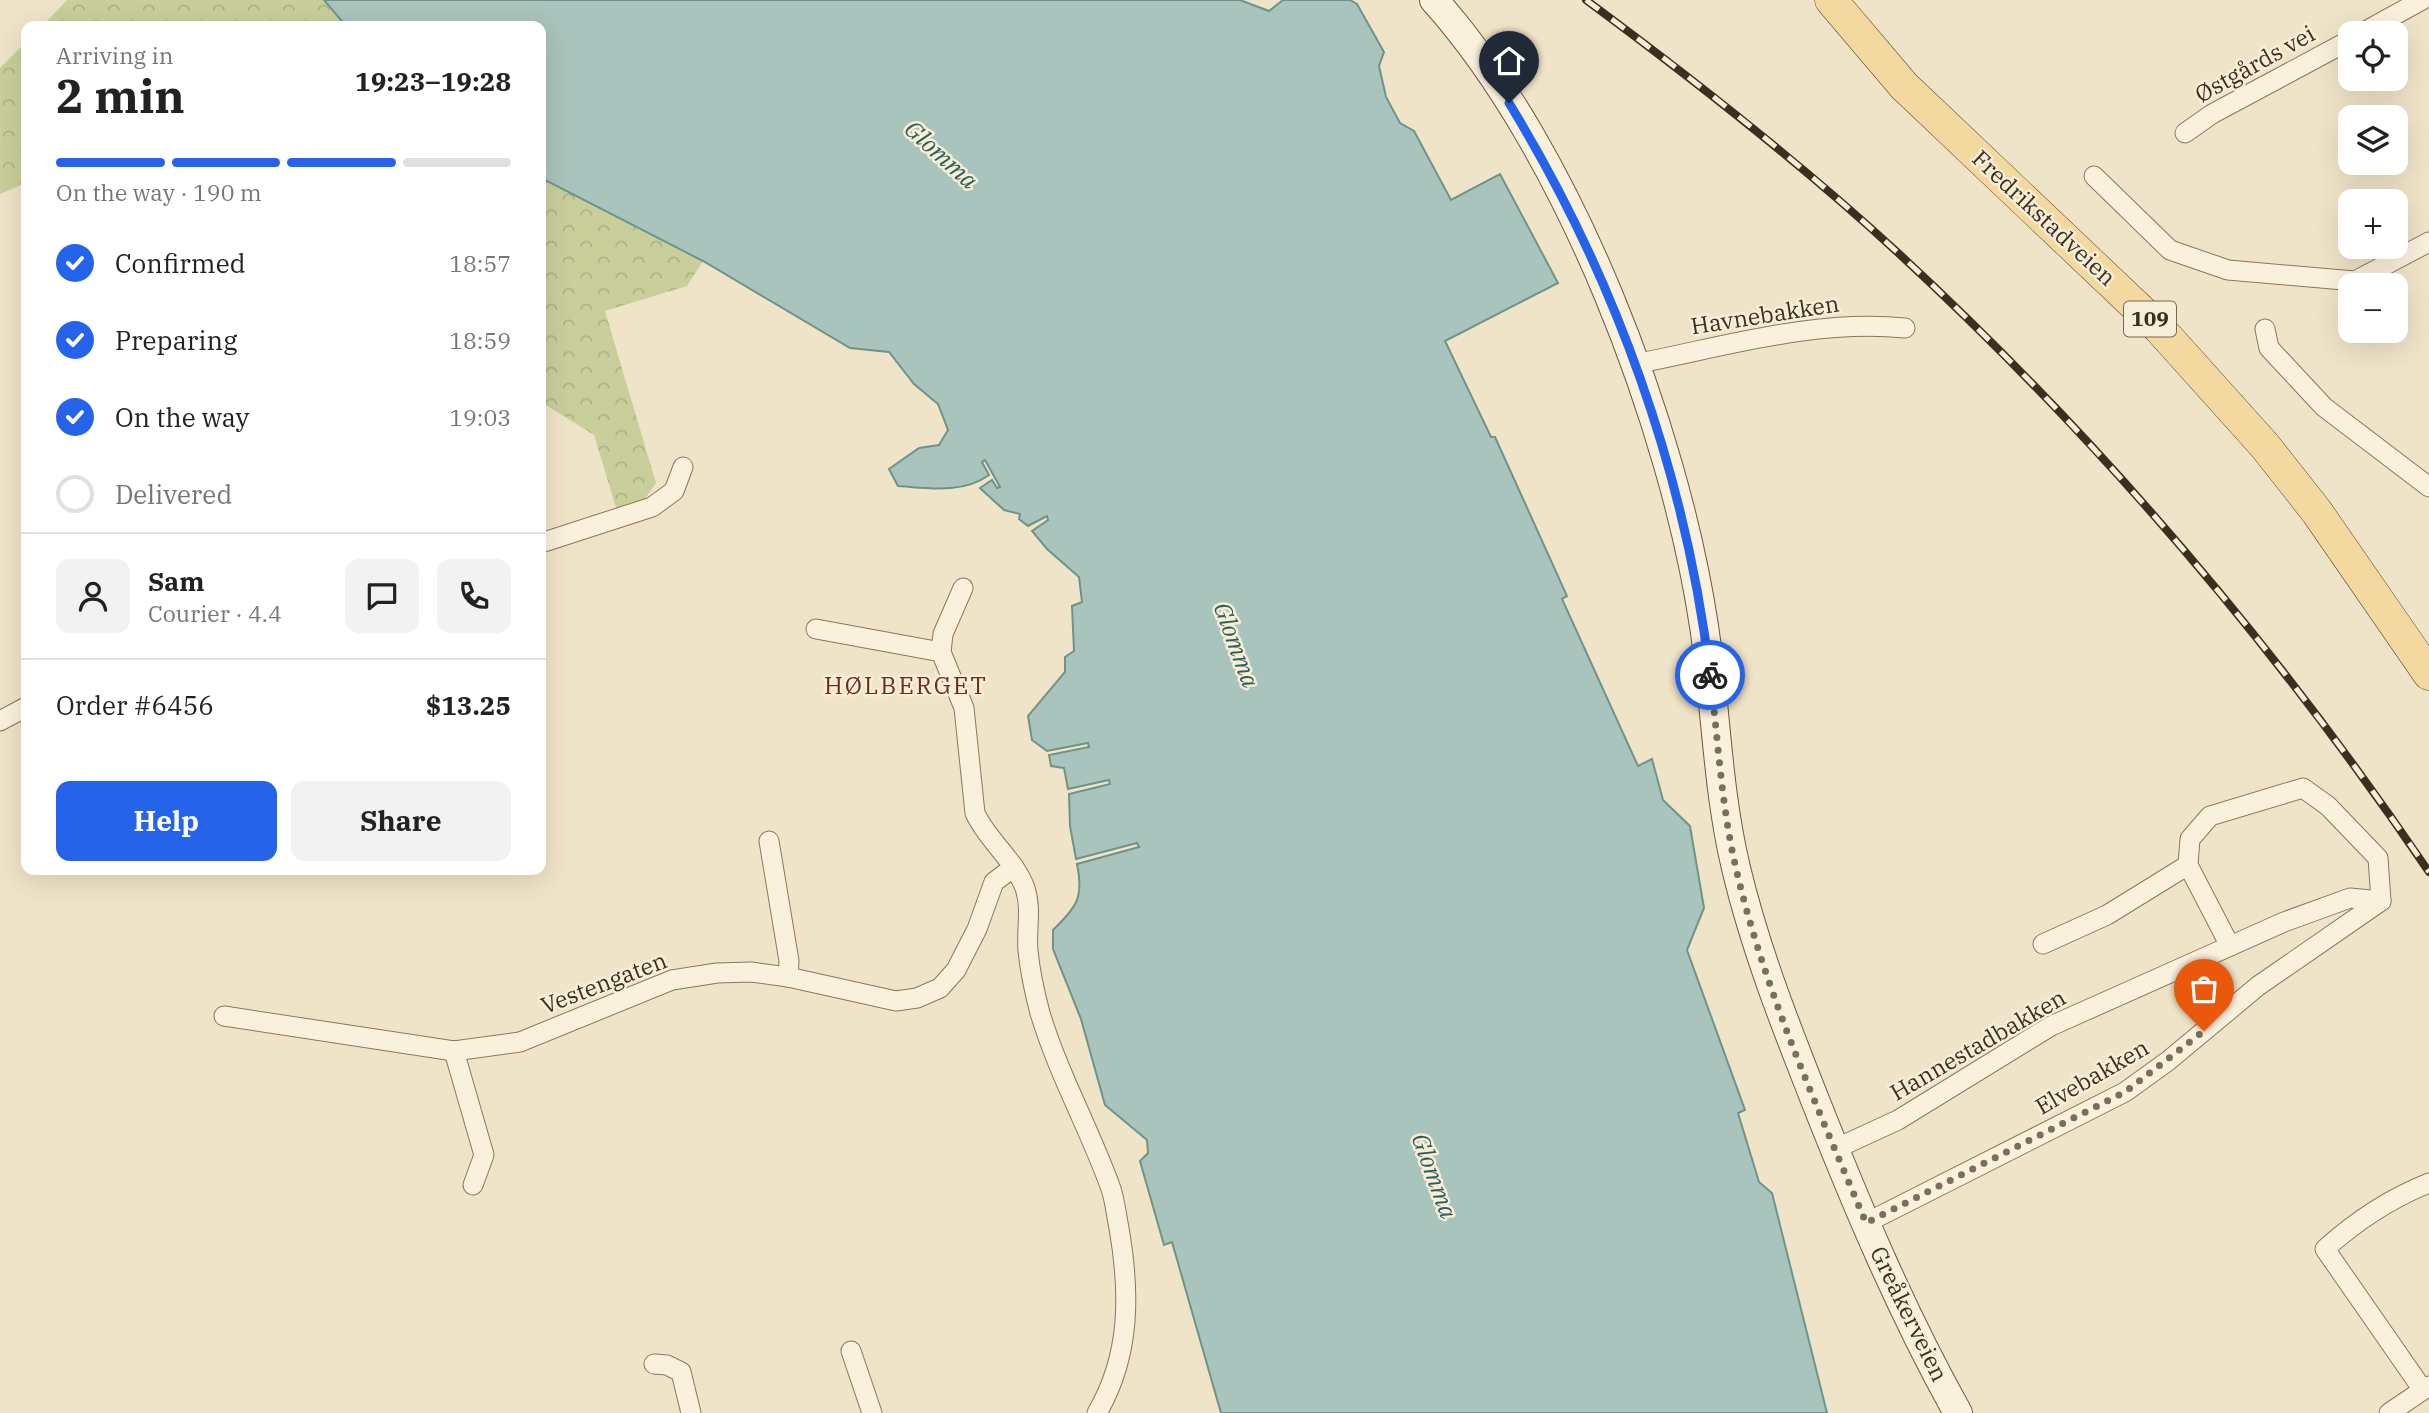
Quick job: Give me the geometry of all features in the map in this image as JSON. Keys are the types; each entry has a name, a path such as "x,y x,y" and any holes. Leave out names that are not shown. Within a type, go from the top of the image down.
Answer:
{"main road":[{"name":"Greåkerveien","path":"1434,0 1474,49 1556,184 1609,300 1634,364 1678,498 1692,556 1704,626 1726,823 1744,902 1773,992 1835,1149 1866,1223 1958,1413"},
{"name":"Fredrikstadveien","path":"1831,0 1904,86 2159,328 2265,446 2349,556 2429,674"}],"street":[{"path":"2384,21 2422,0"},
{"name":"Østgårds vei","path":"2185,133 2212,114 2338,46"},
{"path":"2094,176 2170,250 2228,270 2355,281 2429,242"},
{"name":"Havnebakken","path":"1634,364 1743,340 1853,325 1905,328"},
{"path":"2265,329 2269,348 2324,407 2429,486"},
{"path":"546,541 652,507 674,491 682,467"},
{"path":"963,588 943,634 941,652 964,708 975,813 981,827 1014,867 1024,887 1030,911 1028,949 1040,1013 1111,1188 1126,1268 1128,1312 1121,1351 1110,1390 1097,1413"},
{"path":"816,629 941,652"},
{"path":"0,721 21,710"},
{"path":"2230,946 2188,866 2190,839 2210,816 2303,788 2329,806 2378,858 2381,901"},
{"path":"769,841 789,961 788,977"},
{"path":"2043,944 2106,915 2188,866"},
{"name":"Vestengaten","path":"224,1016 454,1051 520,1042 672,981 751,972 788,977 896,1001 917,998 940,988 956,970 977,929 994,881 1014,867"},
{"name":"Hannestadbakken","path":"1835,1149 1898,1120 2051,1026 2230,946 2350,898 2381,901"},
{"name":"Elvebakken","path":"1866,1223 2125,1092 2168,1061 2258,986 2381,901"},
{"path":"454,1051 484,1155 473,1185"},
{"path":"2389,1413 2426,1388 2325,1249 2343,1233 2404,1193 2429,1183"},
{"path":"851,1351 872,1413"},
{"path":"653,1364 667,1365 681,1372 691,1413"}],"green space":[{"path":"67,0 324,0 342,21 47,21"},
{"path":"21,47 21,185 0,194 0,68"},
{"path":"546,181 703,261 687,286 605,311 656,483 642,503 617,511 594,435 546,405"}],"water":[{"name":"Glomma","path":"324,0 1240,0 1269,11 1283,0 1350,0 1357,4 1384,52 1379,66 1386,97 1400,123 1414,131 1451,200 1500,174 1558,283 1445,341 1491,437 1495,437 1567,596 1562,599 1638,766 1652,759 1663,800 1690,826 1704,908 1687,950 1745,1110 1738,1113 1759,1182 1772,1193 1827,1413 1221,1413 1172,1242 1164,1245 1140,1161 1148,1153 1147,1140 1105,1105 1081,1019 1053,949 1053,930 1077,901 1080,885 1077,864 1139,847 1137,843 1076,859 1070,826 1069,794 1110,784 1109,780 1068,789 1064,768 1051,766 1049,755 1089,747 1088,743 1047,751 1032,740 1028,716 1065,672 1065,657 1074,651 1072,606 1082,602 1079,577 1047,549 1032,531 1048,520 1047,516 1028,526 1019,519 1020,514 1004,510 980,488 992,480 997,488 1000,487 985,460 982,462 989,475 968,485 945,488 898,486 889,469 919,448 939,445 948,430 938,404 914,384 889,352 850,348 703,261 546,181 546,21 342,21"}],"railway":[{"path":"1586,0 1705,90 1821,185 1896,251 2042,394 2112,469 2246,625 2309,705 2429,872"}],"way so far":[{"path":"1710,675 1726,823 1748,914 1773,992 1866,1223 2125,1092 2204,1031"}],"district":[{"name":"HØLBERGET","path":"906,686"}],"route":[{"path":"1509,103 1530,136 1582,237 1634,364 1678,498 1692,556 1710,675"}]}
